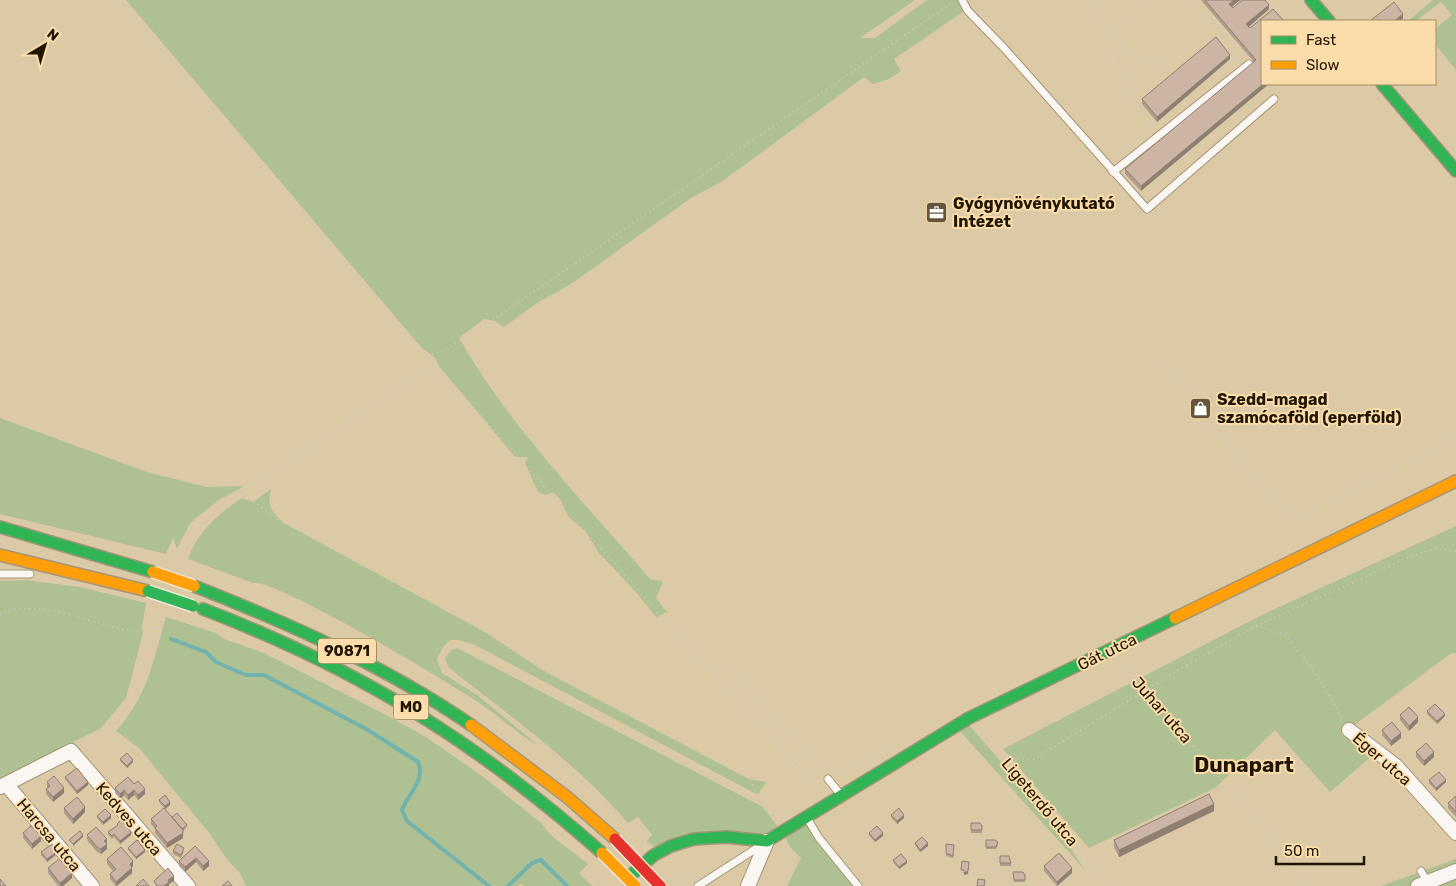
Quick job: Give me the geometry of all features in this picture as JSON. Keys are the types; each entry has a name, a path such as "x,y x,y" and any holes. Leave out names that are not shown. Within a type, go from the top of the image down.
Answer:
{"main road":[{"path":"1311,0 1328,20"},
{"path":"1383,85 1456,171"},
{"name":"Gát utca","path":"767,841 969,718 1456,480"},
{"name":"90871","path":"0,527 79,549 194,586 261,611 360,658 425,694 490,737 562,793 615,839 660,886"},
{"name":"M0","path":"0,555 148,591 193,606 300,648 390,695 488,759 529,790 602,853 635,886"},
{"path":"622,886 648,859 678,843 694,838 726,837 767,841"}],"street":[{"name":"Éger utca","path":"1349,730 1396,766 1456,833"},
{"path":"3,786 71,752"},
{"name":"Kedves utca","path":"71,752 188,886"},
{"name":"Harcsa utca","path":"3,786 92,886"},
{"path":"748,886 767,841"},
{"path":"1424,881 1456,871"}],"lane":[{"path":"962,0 968,11 1004,48 1147,209 1274,100"},
{"path":"1113,172 1249,64"},
{"path":"0,574 36,574"},
{"path":"45,574 84,574"},
{"path":"828,779 841,796"},
{"path":"807,817 819,838 858,886"},
{"path":"698,886 767,841"}],"path":[{"path":"118,0 434,364 787,754 829,803"},
{"path":"428,357 464,340 955,0"},
{"path":"1091,0 1129,54 1136,60 1144,62 1160,61 1175,77"},
{"path":"1113,30 1153,0"},
{"path":"1196,0 1249,64"},
{"path":"1123,44 1118,52 1120,65 1131,95 1159,136"},
{"path":"178,565 181,556 215,510 434,364"},
{"path":"1164,364 1286,513 1290,515 1305,514 1456,437"},
{"path":"241,492 284,523 485,632 544,671 749,779 765,806 784,831"},
{"path":"1003,759 1034,758 1256,626 1409,557 1435,549 1456,551"},
{"path":"0,614 11,609 59,612 136,631 158,628"},
{"path":"71,752 108,728 128,708 142,675 164,610"},
{"path":"1256,626 1285,635 1316,674 1349,730"},
{"path":"625,822 541,742 446,670 442,661 446,649 458,646 765,806"},
{"name":"Juhar utca","path":"1111,650 1144,691 1260,823 1309,886"},
{"path":"734,671 828,779 896,743"},
{"name":"Ligeterdő utca","path":"969,718 1111,886"},
{"path":"981,833 980,843 1017,886"},
{"path":"206,837 243,886"},
{"path":"995,861 996,849"},
{"path":"953,856 965,857 990,886"},
{"path":"1010,866 1010,878"},
{"path":"597,873 591,879 599,886"},
{"path":"968,874 979,874"}],"green space":[{"path":"126,0 915,0 860,38 875,38 927,0 959,0 963,12 894,59 901,71 889,79 873,84 864,77 721,182 691,198 571,284 537,303 504,327 495,321 484,319 459,338 501,402 549,463 650,579 663,582 656,598 667,612 656,617 636,592 600,554 585,531 568,516 560,499 554,493 546,495 538,492 525,463 528,457 515,457 439,366 435,358 421,347"},
{"path":"1433,0 1456,0 1456,70 1436,45 1436,28 1452,15 1441,2 1417,20 1409,20"},
{"path":"0,418 147,472 207,487 244,486 219,500 190,523 177,549 173,538 166,554 0,514"},
{"path":"271,489 271,508 284,523 485,632 544,671 749,779 766,782 758,795 475,645 459,640 450,640 443,647 437,659 442,673 477,695 538,745 468,696 329,615 268,586 253,583 188,559 203,531 217,517 242,498 253,502"},
{"path":"1456,526 1456,653 1450,654 1349,729 1373,755 1330,792 1275,730 1215,788 1089,848 1003,749 1264,614"},
{"path":"25,580 80,587 146,603 142,627 143,633 126,698 101,728 0,779 0,581"},
{"path":"166,617 216,633 224,639 264,653 426,737 482,776 541,823 557,840 588,864 579,873 592,886 523,886 521,884 517,886 246,886 240,873 226,858 210,834 139,748 116,731 127,718 142,691 153,663"},
{"path":"457,648 763,807 781,831 657,849 647,841 652,835 638,817 628,823 565,760 448,667 445,658 451,650"},
{"path":"969,725 1044,813 1084,869 959,730"},
{"path":"807,817 858,886 787,886 801,858 789,846 783,831"},
{"path":"1456,859 1456,886 1381,886"}],"building":[{"path":"1205,0 1234,0 1229,4 1233,8 1242,0 1265,0 1269,5 1246,24 1250,28 1273,9 1283,20 1261,20 1262,85 1141,186 1125,169 1256,60"},
{"path":"1394,2 1403,14 1395,20 1371,20"},
{"path":"1216,37 1230,55 1157,117 1142,99"},
{"path":"1435,704 1445,714 1437,721 1427,711"},
{"path":"1409,707 1418,717 1409,726 1400,715"},
{"path":"1392,722 1401,733 1391,741 1382,730"},
{"path":"1426,743 1434,752 1424,761 1416,752"},
{"path":"127,753 133,760 127,766 120,759"},
{"path":"77,768 88,782 77,791 65,777"},
{"path":"1439,772 1446,780 1436,788 1429,780"},
{"path":"54,776 64,788 53,797 46,789 50,786 47,782"},
{"path":"128,777 134,784 138,781 145,789 138,795 134,790 128,795 124,790 120,794 115,788"},
{"path":"1209,794 1214,804 1119,850 1114,840"},
{"path":"165,795 170,802 165,806 159,800"},
{"path":"1456,796 1456,812 1448,803"},
{"path":"77,797 85,807 73,819 64,808"},
{"path":"164,808 183,830 183,833 167,843 155,828 157,826 151,819"},
{"path":"899,808 904,815 897,821 891,815"},
{"path":"105,809 111,815 103,822 97,816"},
{"path":"177,813 187,825 182,829 172,817"},
{"path":"121,820 131,832 120,841 114,834 112,836 108,832 118,825"},
{"path":"971,823 980,823 982,830 971,830"},
{"path":"31,826 41,836 32,844 23,833"},
{"path":"877,826 883,833 875,840 869,833"},
{"path":"96,827 107,839 104,841 107,844 101,849 87,835"},
{"path":"80,831 83,835 73,844 69,840"},
{"path":"922,837 928,843 920,850 915,843"},
{"path":"137,840 145,850 136,857 128,848"},
{"path":"986,840 998,842 996,847 986,847"},
{"path":"52,844 58,851 47,859 41,852"},
{"path":"177,844 184,848 181,855 173,851"},
{"path":"946,844 954,845 953,856 946,853"},
{"path":"195,846 209,861 203,866 196,858 185,867 179,861"},
{"path":"121,847 133,861 130,864 132,868 116,882 110,874 116,869 107,859"},
{"path":"1059,853 1072,868 1057,882 1044,866"},
{"path":"901,854 907,861 899,867 893,860"},
{"path":"1000,856 1009,856 1011,863 1000,863"},
{"path":"59,859 72,873 60,883 48,868"},
{"path":"962,861 969,862 968,871 964,873 964,870 961,870"},
{"path":"168,868 174,876 164,886 157,886 154,881"},
{"path":"1013,872 1023,872 1025,880 1014,880"},
{"path":"0,879 6,886 0,886"},
{"path":"143,879 149,886 136,886"},
{"path":"978,879 985,880 984,886 977,886"},
{"path":"228,881 232,886 222,886"}],"waterway":[{"path":"171,639 206,652 216,662 246,675 264,675 368,730 418,762 420,775 402,810 407,821 489,886"},
{"path":"508,886 532,863 541,860 567,886"}],"traffic: fast":[{"path":"1311,0 1328,20"},
{"path":"1383,85 1456,171"},
{"path":"0,527 153,572"},
{"path":"194,586 266,615 371,665 471,725"},
{"path":"148,591 193,606"},
{"path":"203,609 260,632 314,657 365,683 414,712 509,776 602,853"},
{"path":"631,875 654,855 671,846 694,839 726,837 767,841 969,718 1175,618"}],"traffic: slow":[{"path":"1175,618 1456,481"},
{"path":"0,555 148,591"},
{"path":"153,572 194,586"},
{"path":"471,725 567,797 615,839"},
{"path":"602,853 635,886"}],"traffic: jam":[{"path":"615,839 660,886"}],"place":[{"name":"Gyógynövénykutató Intézet","path":"937,212"},
{"name":"Szedd-magad szamócaföld (eperföld)","path":"1201,408"}],"district":[{"name":"Dunapart","path":"1244,764"}]}
